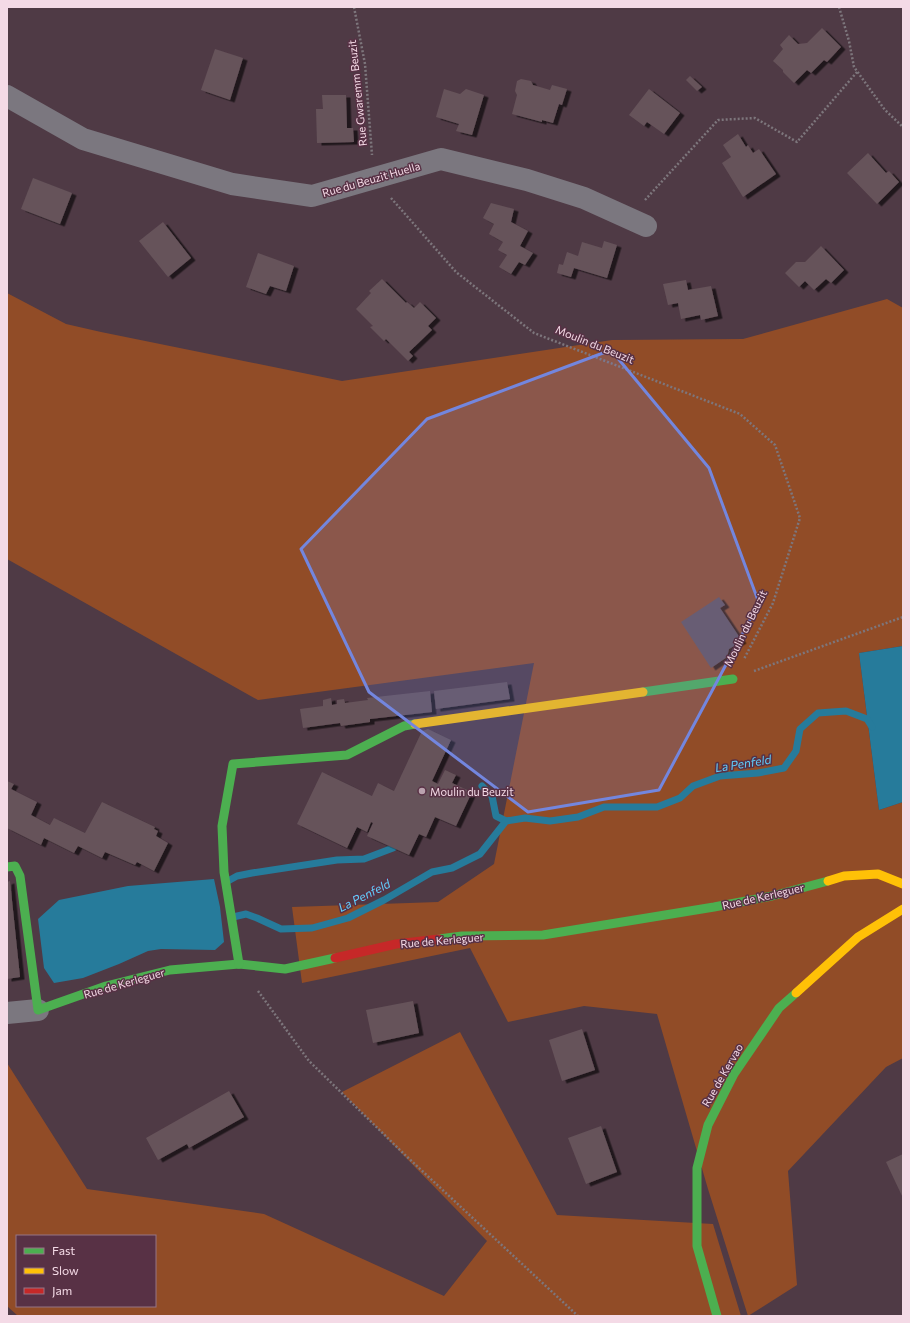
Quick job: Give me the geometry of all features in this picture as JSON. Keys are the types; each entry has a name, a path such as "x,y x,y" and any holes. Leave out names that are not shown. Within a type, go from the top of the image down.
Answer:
{"street":[{"name":"Rue du Beuzit Huella","path":"7,96 83,139 232,184 312,196 441,159 541,184 584,198 637,222"},
{"name":"Moulin du Beuzit","path":"239,964 224,872 222,826 233,764 347,755 404,726 733,679"},
{"path":"7,867 15,866 20,876 38,1010"},
{"name":"Rue de Kerleguer","path":"7,1013 38,1010 106,986 170,970 239,964 285,969 396,944 462,936 544,935 772,896 844,876 878,874 903,884"},
{"name":"Rue de Kervao","path":"717,1316 697,1246 697,1168 708,1125 734,1074 779,1008 858,937 903,909"}],"path":[{"name":"Rue Gwaremm Beuzit","path":"354,7 365,64 374,177"},
{"path":"839,7 849,41 854,67 885,110 903,127"},
{"path":"637,222 718,120 755,118 797,142 857,72"},
{"name":"Moulin du Beuzit","path":"374,177 456,272 534,333 740,414 775,445 800,518 772,603 733,679"},
{"path":"733,679 903,618"},
{"path":"239,964 309,1061 404,1154 578,1316"}],"highlighted area":[{"path":"611,350 709,468 759,603 659,790 528,812 369,692 301,549 427,419"}],"shaded area":[{"path":"7,293 66,324 342,381 612,340 743,339 887,299 903,308 903,646 859,653 879,810 903,802 903,1058 886,1067 788,1171 797,1285 748,1316 708,1189 657,1014 584,1006 508,1022 470,948 302,983 292,907 438,902 494,864 534,663 258,700 7,559"},
{"path":"460,1032 557,1215 713,1224 741,1316 18,1316 7,1306 7,1063 87,1189 264,1214 444,1296 487,1241 342,1092"}],"water":[{"path":"903,646 903,802 879,810 859,653"},
{"path":"214,879 220,907 224,942 215,950 161,949 148,951 83,978 54,983 44,968 38,919 59,900 128,886"}],"building":[{"path":"822,28 841,47 827,62 824,60 811,73 807,70 794,83 773,61 783,49 780,45 789,35 798,44 807,43"},
{"path":"215,49 243,58 230,100 201,90"},
{"path":"690,76 702,87 697,91 686,80"},
{"path":"521,79 531,81 533,85 550,90 552,85 567,89 562,105 559,104 553,123 542,120 542,122 512,114 517,95 515,91 517,81"},
{"path":"444,89 460,94 466,89 484,95 472,135 456,131 459,124 436,117"},
{"path":"649,89 680,113 664,134 647,122 644,126 629,115"},
{"path":"322,95 346,95 347,128 353,128 354,142 317,143 316,109 323,109"},
{"path":"738,134 746,147 748,145 753,153 759,149 776,174 743,197 722,163 731,157 723,145"},
{"path":"868,153 886,173 889,171 899,182 877,204 847,173"},
{"path":"33,178 72,193 60,224 21,209"},
{"path":"491,203 514,209 511,222 528,231 520,246 533,253 525,265 519,262 511,274 499,267 507,255 498,250 503,242 489,234 494,224 483,218"},
{"path":"163,222 191,258 168,277 139,241"},
{"path":"604,241 617,245 607,278 574,268 571,277 557,273 559,264 563,265 567,252 578,256 582,242 602,248"},
{"path":"821,246 844,270 831,283 826,279 814,290 805,281 799,287 785,273 796,262 805,262"},
{"path":"258,253 294,266 286,291 270,286 266,294 246,287"},
{"path":"382,279 406,303 407,302 414,308 420,302 436,318 428,326 432,330 409,352 413,356 408,361 386,339 384,341 370,327 373,326 356,309 371,293 369,291"},
{"path":"686,280 688,290 711,286 718,316 701,320 700,315 681,319 678,303 668,305 663,284"},
{"path":"719,597 725,605 720,608 742,641 729,649 727,657 711,668 681,622"},
{"path":"507,682 510,699 436,709 434,691"},
{"path":"430,691 432,712 370,719 370,722 341,726 340,723 303,728 300,709 323,706 323,700 331,698 332,705 337,704 337,700 344,699 345,703 368,700 367,698"},
{"name":"Moulin du Beuzit","path":"428,729 451,740 432,781 438,784 445,770 456,775 452,783 472,792 456,826 435,817 426,837 419,834 409,855 367,836 373,823 371,822 367,832 357,827 347,848 297,824 322,772 372,796 378,783 394,791 422,731"},
{"path":"7,781 14,784 11,789 37,802 31,815 50,825 54,818 85,833 102,802 155,827 154,829 158,831 156,836 168,843 154,871 137,862 135,865 105,852 102,858 78,846 74,853 44,838 41,845 7,828"},
{"path":"10,881 20,977 7,979 7,882"},
{"path":"413,1001 419,1033 373,1043 366,1010"},
{"path":"582,1029 595,1070 562,1081 549,1040"},
{"path":"229,1091 244,1117 189,1148 187,1144 158,1160 146,1138"},
{"path":"601,1126 617,1172 586,1184 568,1138"},
{"path":"903,1154 903,1198 886,1162"}],"waterway":[{"name":"La Penfeld","path":"233,917 246,914 281,929 312,928 348,918 384,900 432,872 452,868 480,854 506,821 525,818 550,821 578,817 604,807 657,807 680,798 693,786 720,776 758,773 784,768 796,751 800,729 818,713 846,711 867,719 872,727"},
{"name":"La Penfeld","path":"482,786 492,796 496,816 506,821"},
{"name":"La Penfeld","path":"228,881 237,876 252,873 337,860 364,859 393,848"}],"traffic: fast":[{"path":"643,692 733,679"},
{"path":"239,964 224,872 222,826 233,764 347,755 404,726 415,724"},
{"path":"7,867 15,866 20,876 38,1010 106,986 170,970 239,964 285,969 335,958"},
{"path":"439,939 462,936 543,935 714,907 772,896 828,881"},
{"path":"717,1316 697,1246 697,1168 708,1125 734,1074 779,1008 796,993"}],"traffic: slow":[{"path":"415,724 643,692"},
{"path":"828,881 844,876 878,874 903,884"},
{"path":"796,993 858,937 903,909"}],"traffic: jam":[{"path":"335,958 396,944 439,939"}],"place":[{"name":"Moulin du Beuzit","path":"422,791"}]}
